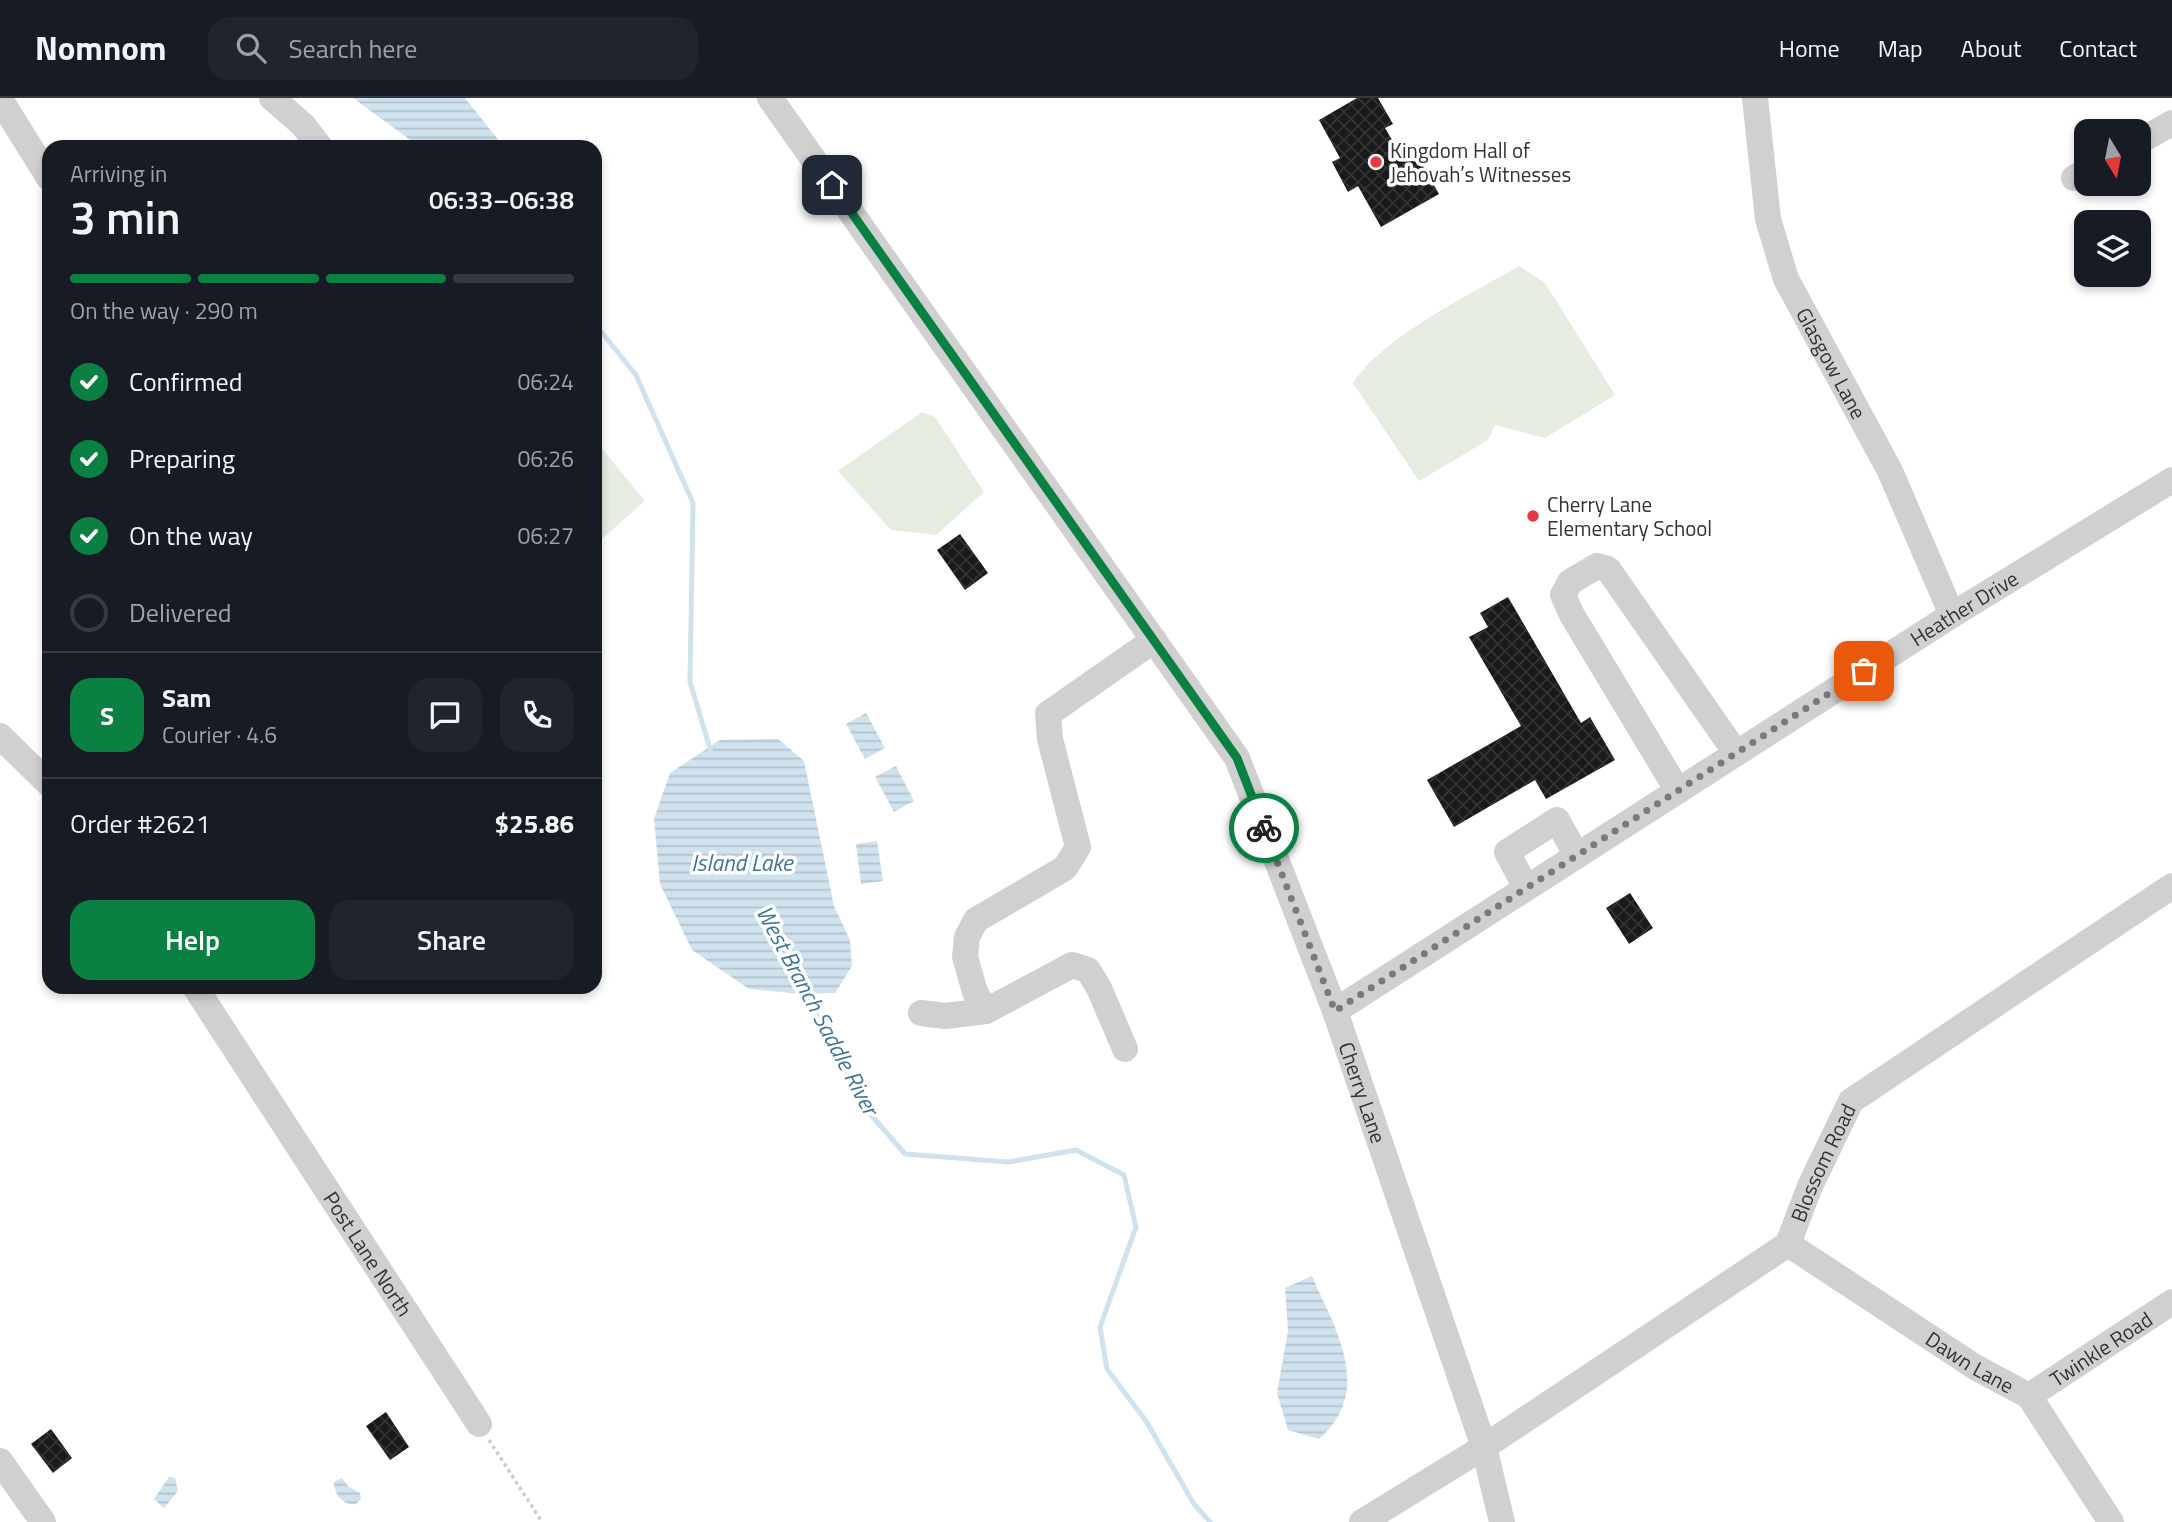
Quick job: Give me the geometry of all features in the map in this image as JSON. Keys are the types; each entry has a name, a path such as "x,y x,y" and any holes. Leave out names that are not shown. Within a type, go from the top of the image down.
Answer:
{"street":[{"path":"272,98 303,125 315,140"},
{"name":"Cherry Lane","path":"770,98 1237,758 1335,1011 1484,1447 1502,1522"},
{"name":"Glasgow Lane","path":"1755,98 1768,219 1786,279 1890,471 1952,615"},
{"path":"0,99 42,167"},
{"path":"2151,135 2172,123"},
{"name":"Heather Drive","path":"1335,1011 1952,615 2172,480"},
{"path":"1678,791 1572,615 1563,595 1570,582 1597,566 1608,569 1736,754"},
{"path":"986,1012 975,992 965,957 967,937 976,920 1065,867 1078,847 1050,739 1048,714 1154,640"},
{"path":"0,736 42,777"},
{"path":"1526,888 1507,852 1557,820 1577,856"},
{"name":"Blossom Road","path":"1362,1522 1484,1447 1788,1244 1810,1186 1851,1101 2172,886"},
{"path":"921,1013 945,1016 986,1012 1072,965 1088,970 1099,988 1125,1049"},
{"name":"Post Lane North","path":"200,994 479,1424"},
{"name":"Dawn Lane","path":"1788,1244 1975,1367 2029,1396 2110,1522"},
{"name":"Twinkle Road","path":"2029,1396 2172,1302"},
{"path":"0,1461 43,1522"}],"path":[{"path":"479,1424 542,1522"}],"shaded area":[{"path":"1519,266 1545,283 1615,395 1545,438 1495,425 1488,440 1419,481 1353,383 1385,349 1406,333"},
{"path":"922,412 935,417 984,492 936,535 891,530 838,471"},
{"path":"602,449 645,501 602,539"}],"water":[{"path":"353,98 465,98 498,140 410,140"},
{"path":"866,713 885,748 865,759 846,724"},
{"name":"Island Lake","path":"778,739 804,761 834,906 850,940 852,966 835,993 801,994 749,989 692,950 660,884 654,819 670,773 720,740"},
{"path":"896,766 914,801 894,812 875,777"},
{"path":"877,841 883,881 861,884 856,844"},
{"path":"1312,1276 1339,1339 1347,1380 1344,1401 1335,1420 1319,1439 1288,1430 1277,1393 1288,1331 1285,1288"},
{"path":"169,1477 175,1478 178,1491 164,1508 154,1499"},
{"path":"342,1478 348,1486 360,1493 361,1499 356,1504 343,1501 338,1495 334,1482"}],"building":[{"name":"Kingdom Hall of Jehovah’s Witnesses","path":"1357,98 1378,98 1393,124 1385,128 1405,162 1417,155 1439,194 1381,227 1358,186 1348,192 1332,162 1340,158 1319,120"},
{"path":"960,534 988,573 965,590 937,550"},
{"path":"1508,597 1581,723 1590,717 1615,760 1546,799 1535,780 1454,827 1427,780 1521,726 1469,637 1488,627 1480,613"},
{"path":"1630,893 1653,928 1629,944 1606,908"},
{"path":"386,1412 409,1447 390,1460 366,1426"},
{"path":"51,1429 72,1458 53,1473 31,1444"}],"waterway":[{"name":"West Branch Saddle River","path":"602,333 636,375 693,503 690,682 711,752"},
{"name":"West Branch Saddle River","path":"803,988 865,1108 905,1154 1008,1162 1076,1150 1124,1175 1136,1227 1100,1327 1107,1369 1146,1421 1194,1504 1210,1522"}],"way so far":[{"path":"1264,828 1335,1011 1864,671"}],"place":[{"name":"Kingdom Hall of Jehovah’s Witnesses","path":"1376,162"},
{"name":"Cherry Lane Elementary School","path":"1533,516"}],"route":[{"path":"832,185 1237,758 1264,828"}]}
